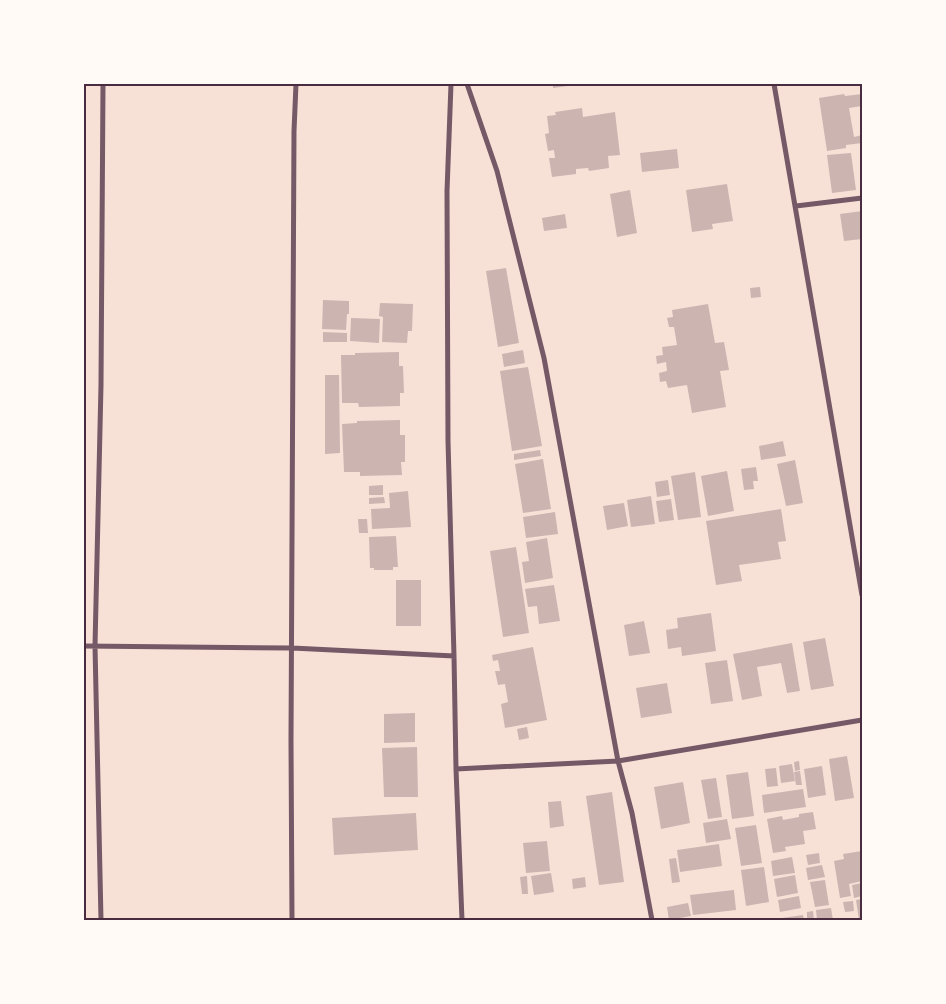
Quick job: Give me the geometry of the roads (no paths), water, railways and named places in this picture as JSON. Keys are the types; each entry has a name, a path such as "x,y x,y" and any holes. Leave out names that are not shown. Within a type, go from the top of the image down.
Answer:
{"street":[{"path":"101,920 95,646 101,385 104,84"},
{"path":"292,920 294,131 296,84"},
{"path":"451,84 447,191 448,440 456,769 462,920"},
{"path":"468,84 496,171 544,358 618,761 632,813 652,920"},
{"path":"774,84 862,595"},
{"path":"796,206 862,198"},
{"path":"84,646 292,648 454,656"},
{"path":"456,769 618,761 862,720"}]}
